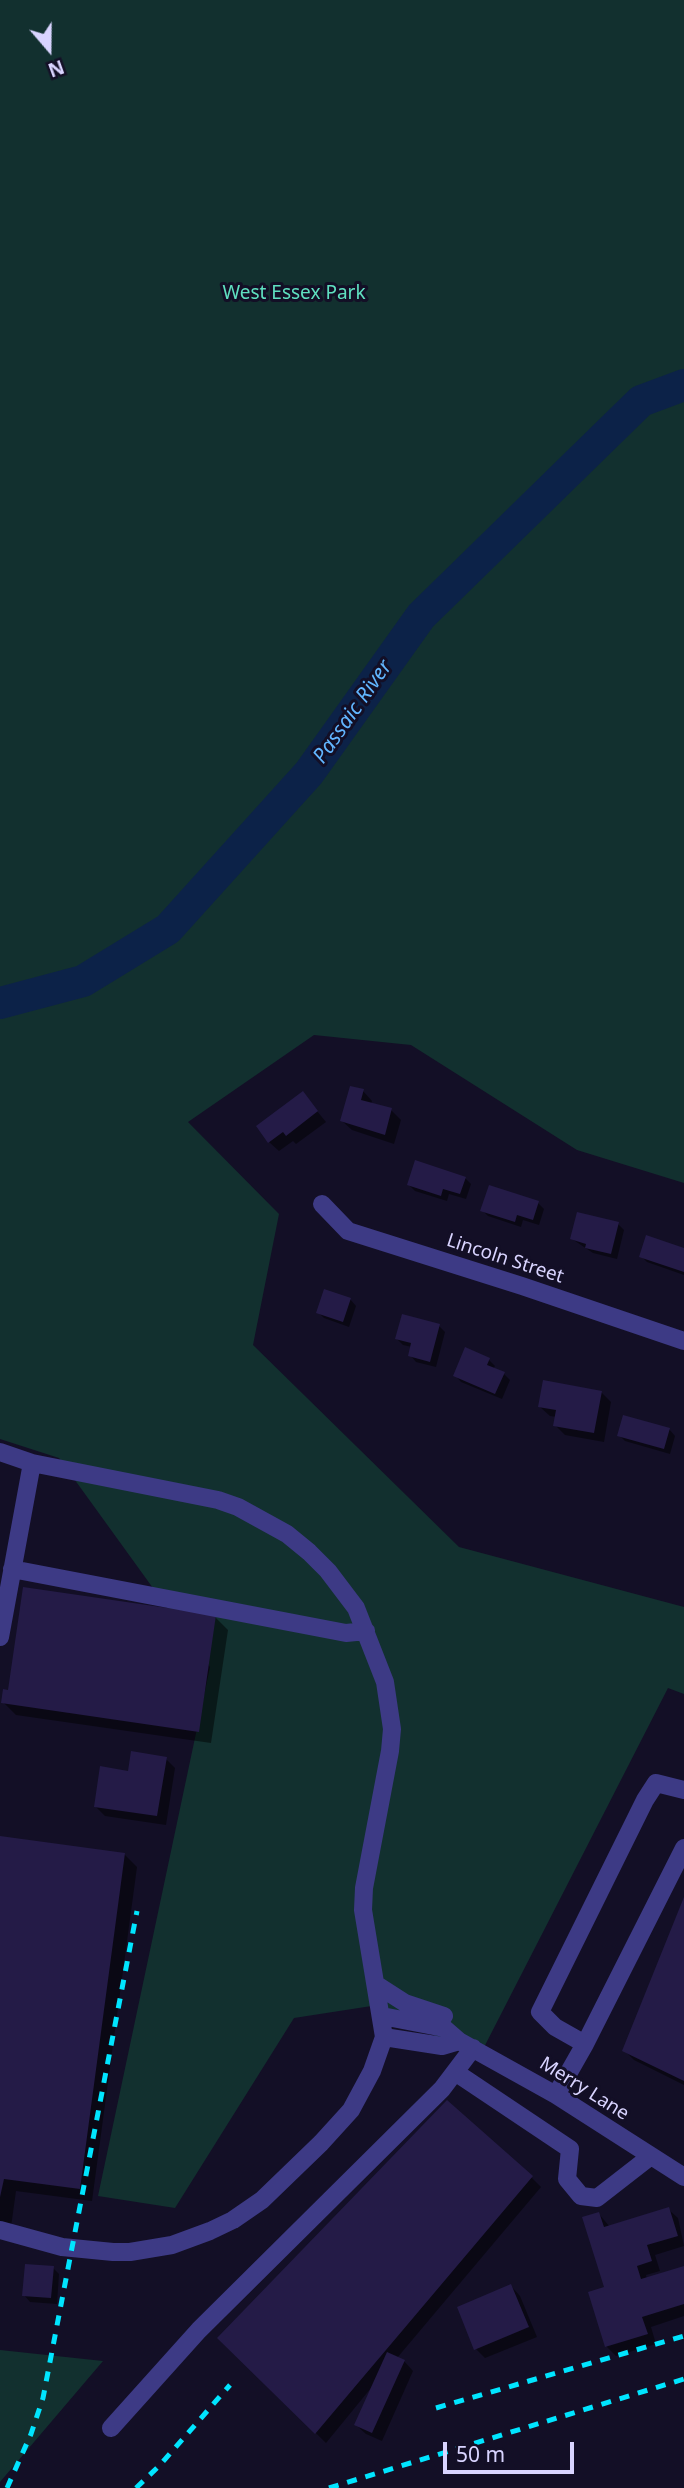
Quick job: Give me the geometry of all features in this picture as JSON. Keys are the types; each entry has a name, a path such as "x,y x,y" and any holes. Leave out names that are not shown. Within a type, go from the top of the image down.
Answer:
{"street":[{"name":"Lincoln Street","path":"322,1204 348,1231 684,1341"},
{"path":"0,1452 32,1463 218,1500 247,1511 287,1534 309,1552 344,1590 356,1608 385,1682 392,1729 363,1910 384,2038 372,2071 351,2110 271,2192 233,2220 172,2245 113,2252 62,2247 0,2230"},
{"path":"0,1637 32,1463"},
{"path":"12,1569 346,1633 366,1631"},
{"path":"585,2044 555,2026 540,2012 645,1800 656,1783 684,1790"},
{"path":"556,2095 585,2044 684,1848"},
{"path":"377,1985 405,2003 450,2018 466,2045"},
{"name":"Merry Lane","path":"382,2016 419,2021 444,2028 466,2045 556,2095 684,2177"},
{"path":"384,2038 442,2046 466,2045"},
{"path":"111,2428 199,2330 442,2089 455,2072 466,2045"},
{"path":"455,2072 570,2149 566,2179 581,2196 597,2198 651,2156"}],"green space":[{"name":"West Essex Park","path":"0,0 684,0 684,1183 577,1150 411,1045 314,1035 188,1122 279,1214 253,1345 459,1547 684,1607 684,1694 668,1688 478,2059 378,2005 294,2018 175,2208 98,2196 210,1667 59,1458 0,1439"},
{"path":"0,2350 103,2361 0,2482"}],"building":[{"path":"350,1086 364,1089 361,1100 392,1108 385,1135 340,1121"},
{"path":"303,1091 318,1111 286,1136 283,1132 268,1143 256,1126"},
{"path":"415,1160 466,1177 460,1194 443,1189 441,1196 407,1185"},
{"path":"489,1185 539,1201 533,1220 517,1215 515,1222 480,1211"},
{"path":"577,1212 619,1222 611,1254 585,1248 586,1244 570,1239"},
{"path":"646,1235 684,1248 684,1272 639,1257"},
{"path":"324,1289 351,1298 343,1322 316,1313"},
{"path":"402,1314 440,1324 430,1362 408,1356 411,1343 395,1339"},
{"path":"465,1347 490,1358 487,1365 505,1372 495,1394 453,1376"},
{"path":"543,1380 602,1391 594,1433 553,1426 556,1410 538,1407"},
{"path":"623,1415 670,1428 664,1449 617,1436"},
{"path":"23,1587 216,1615 199,1732 1,1703 3,1689 8,1690"},
{"path":"131,1751 167,1757 157,1816 94,1807 100,1766 128,1771"},
{"path":"0,1836 125,1853 80,2189 4,2179 0,2197"},
{"path":"684,1897 684,2081 622,2051"},
{"path":"447,2100 533,2176 315,2434 217,2338"},
{"path":"669,2207 678,2236 647,2245 652,2261 637,2266 641,2279 684,2266 684,2304 642,2317 648,2334 605,2347 588,2292 604,2287 582,2217 599,2212 604,2227"},
{"path":"25,2264 54,2266 51,2298 22,2296"},
{"path":"511,2284 529,2327 474,2350 457,2307"},
{"path":"387,2352 405,2360 372,2433 354,2425"}],"waterway":[{"name":"Passaic River","path":"0,1003 83,981 168,929 309,773 421,616 641,401 684,385"}],"railway":[{"path":"7,2488 31,2434 43,2398 137,1911"},
{"path":"436,2408 684,2336"},
{"path":"329,2488 684,2379"},
{"path":"136,2488 160,2465 230,2385"}]}
